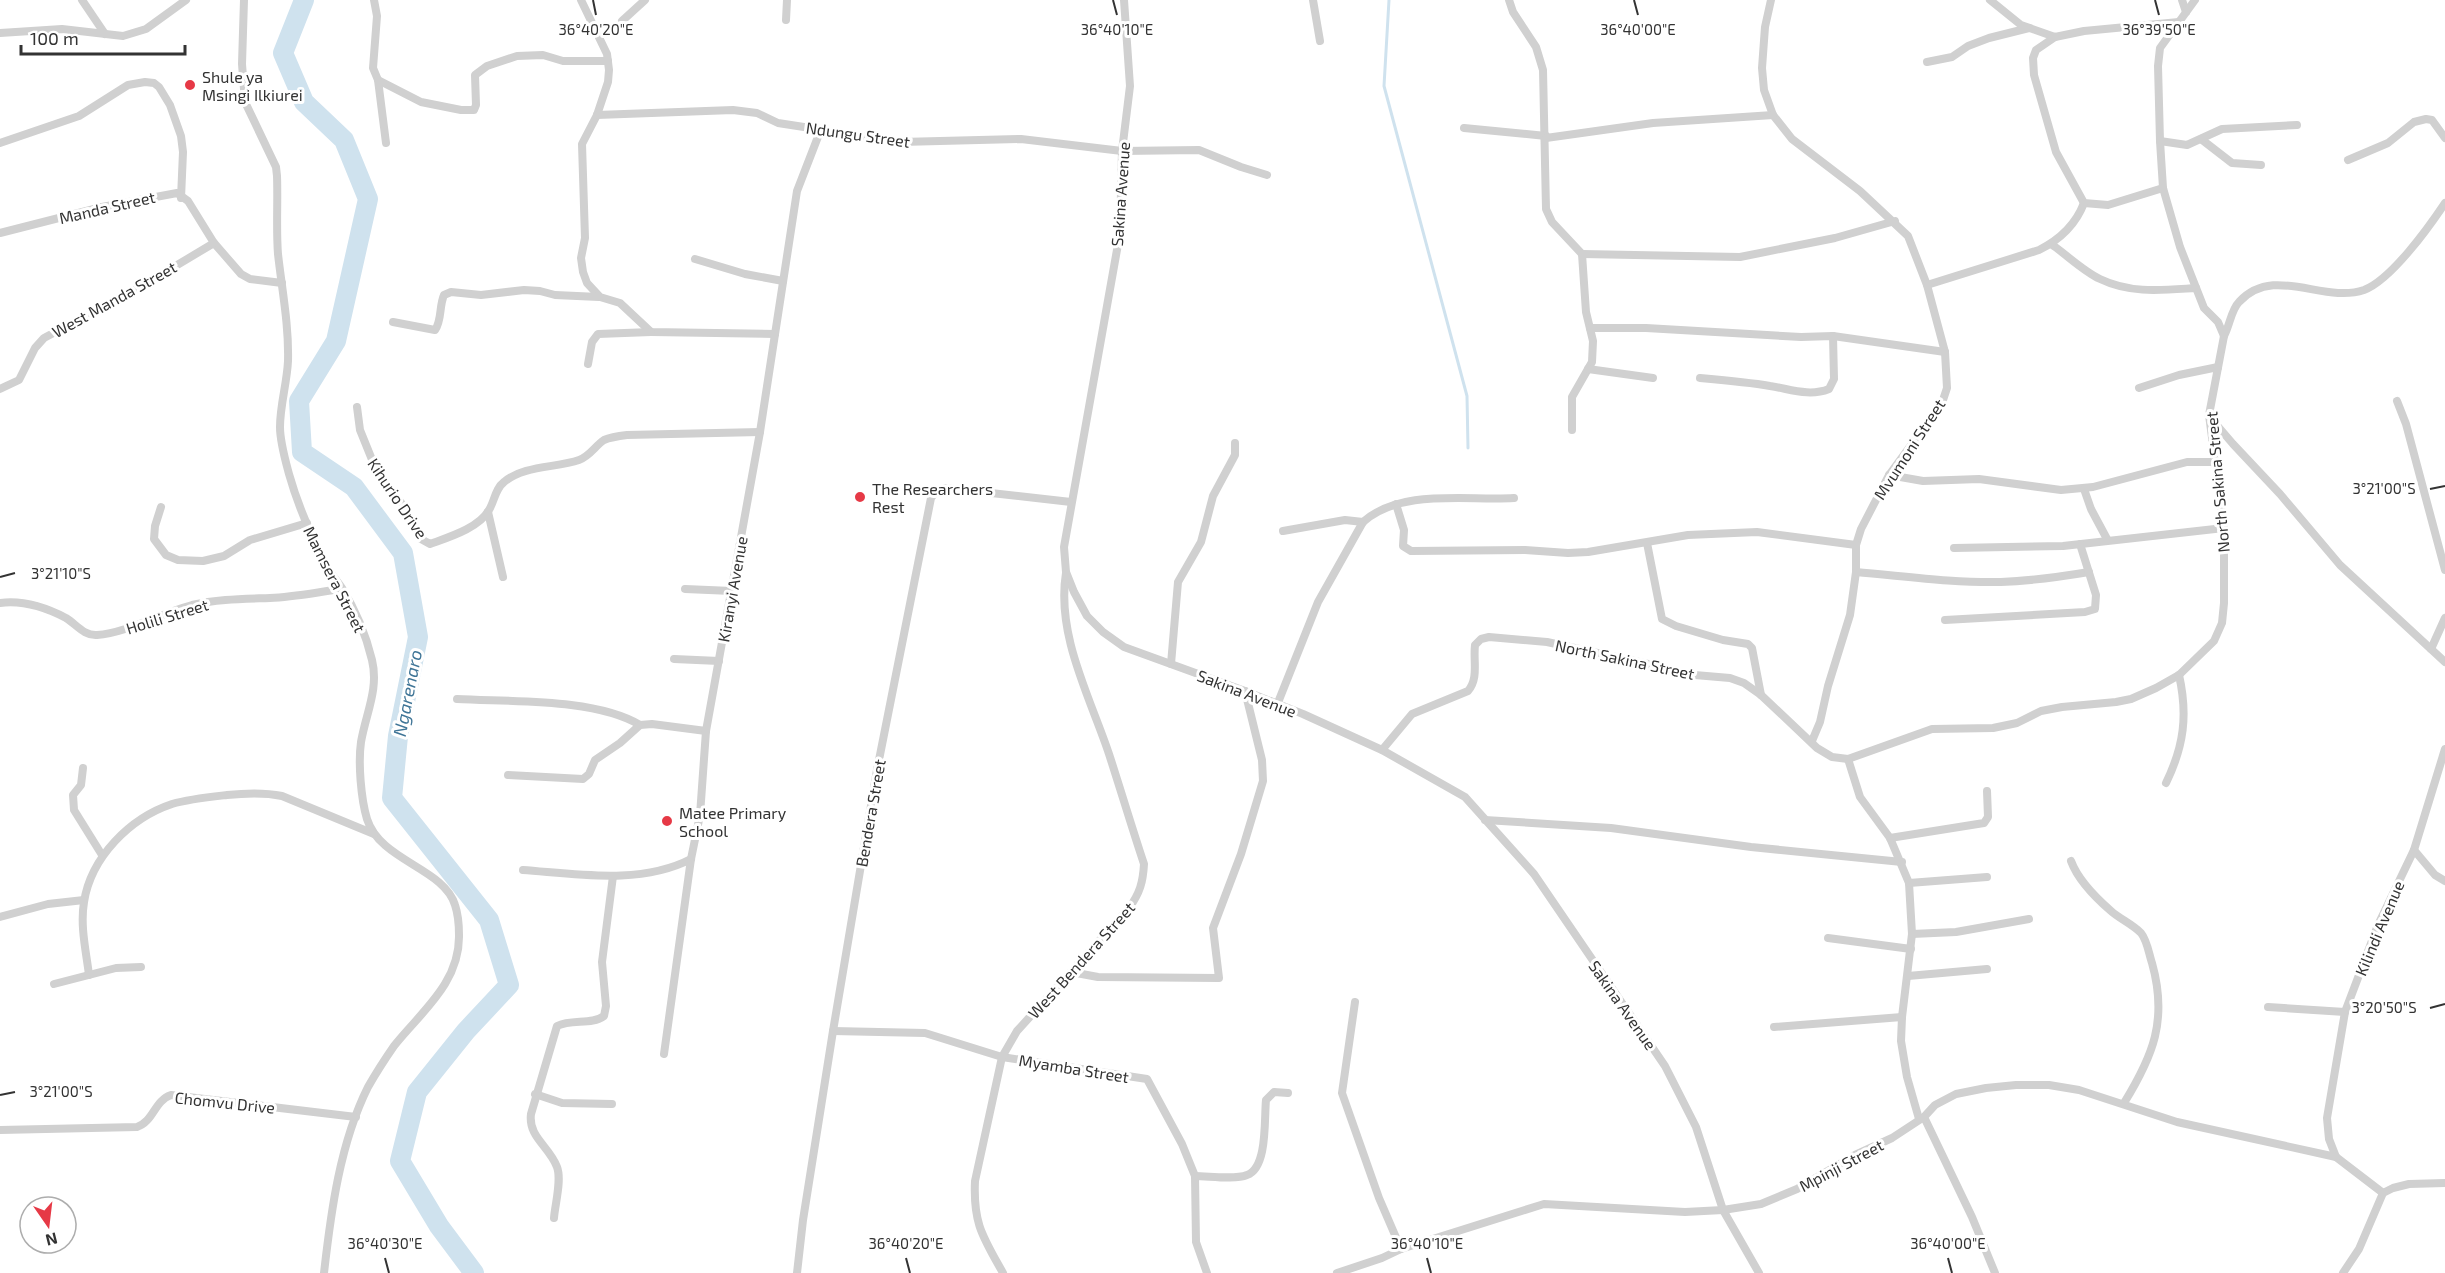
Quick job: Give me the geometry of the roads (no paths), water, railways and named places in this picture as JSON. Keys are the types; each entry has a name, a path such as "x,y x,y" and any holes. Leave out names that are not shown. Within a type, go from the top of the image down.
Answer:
{"street":[{"path":"82,0 105,34"},
{"path":"0,33 62,29 123,36 146,29 186,0"},
{"name":"Mamsera Street","path":"244,0 242,64 244,91 250,115 276,167 277,236 286,315 288,361 279,429 290,476 307,523 329,571 342,589 365,638 372,662 373,697 360,745 360,773 367,819 374,834"},
{"path":"374,0 377,16 373,68 378,80 386,143"},
{"path":"581,0 608,61 608,82 597,115 582,144 585,238 581,258 587,283 600,297"},
{"path":"621,21 645,0"},
{"path":"786,21 787,0"},
{"name":"Sakina Avenue","path":"1124,0 1130,86 1122,151 1120,233 1064,547 1066,572 1074,592 1087,616 1124,648 1245,691 1382,750 1465,797 1534,874 1665,1066 1696,1127 1723,1210 1760,1273"},
{"path":"1313,0 1320,41"},
{"path":"1509,0 1513,12 1540,56 1546,137 1547,214 1582,254 1593,352 1588,369 1572,397 1572,430"},
{"name":"Mvumoni Street","path":"1771,0 1765,27 1761,68 1764,90 1773,115 1792,139 1895,221 1908,236 1927,285 1945,352 1947,388 1942,403 1889,475 1861,529 1856,545 1856,572 1850,615 1833,667 1820,722 1812,741"},
{"path":"1990,0 2021,25 2055,37"},
{"path":"2182,0 2186,12"},
{"path":"2195,0 2160,48 2158,66 2163,188 2180,247 2196,288 2205,308 2218,322 2224,336"},
{"path":"2163,188 2108,205 2093,206 2084,203 2056,152 2034,75 2033,58 2036,50 2055,37 2084,31 2179,22"},
{"path":"1927,62 1952,57 1968,46 1989,38 2029,28"},
{"path":"378,80 411,98 461,110 474,110 476,105 475,75 478,71 517,56 543,55 563,61 608,61"},
{"path":"0,143 79,116 128,86 145,82 154,83 170,105 181,136 183,152 181,198 188,201 214,243 241,274 250,279 282,283"},
{"name":"Ndungu Street","path":"597,115 733,110 757,113 778,123 901,142 1021,139 1122,151 1199,150 1267,175"},
{"path":"1464,128 1546,137 1653,123 1773,115"},
{"path":"2348,160 2388,143 2414,122 2420,120 2432,120 2445,138"},
{"path":"2160,141 2187,145 2222,129 2297,125"},
{"name":"Kiranyi Avenue","path":"664,1054 691,859 700,815 706,731 760,432 797,191 821,129"},
{"path":"2201,139 2232,163 2261,165"},
{"name":"Manda Street","path":"0,233 165,194 177,193 181,198"},
{"path":"1927,285 2039,250 2051,244 2074,222 2084,203"},
{"name":"North Sakina Street","path":"1382,750 1412,714 1468,692 1473,685 1476,673 1475,645 1481,639 1489,637 1547,642 1683,674 1730,678 1744,683 1761,695 1817,748 1832,757 1848,759 1932,729 1993,728 2017,723 2041,711 2131,699 2156,688 2179,675 2214,641 2222,622 2224,528 2209,415 2224,336 2239,302 2256,290 2287,284 2351,292 2365,289 2379,281 2431,226 2445,203"},
{"path":"1582,254 1740,257 1835,238 1895,221"},
{"name":"West Manda Street","path":"0,389 19,380 34,348 44,338 142,286 214,243"},
{"path":"2051,244 2099,279 2122,287 2146,291 2196,288"},
{"path":"695,258 745,274 783,280"},
{"path":"393,322 435,330 438,326 440,303 444,295 451,292 481,295 525,290 555,295 600,297 620,303 651,332"},
{"path":"1590,328 1646,328 1801,337 1833,336 1945,352"},
{"path":"588,364 592,342 598,334 651,332 775,334"},
{"path":"1700,378 1820,393 1829,389 1834,379 1833,336"},
{"path":"2139,388 2179,375 2217,368"},
{"path":"1588,369 1653,378"},
{"path":"2397,401 2406,424 2445,570"},
{"name":"Kihurio Drive","path":"357,407 360,429 377,472 402,504 421,539 430,544 447,538 480,520 488,512 497,490 511,477 549,465 576,461 611,437 760,432"},
{"path":"2209,415 2340,564 2445,662"},
{"path":"1171,664 1178,582 1201,542 1214,496 1235,455 1235,443"},
{"path":"1889,475 1923,481 1979,479 2029,488 2061,490 2084,489 2187,462 2215,462"},
{"name":"Bendera Street","path":"797,1273 803,1220 833,1031 877,770 931,498 937,490 946,488 1071,502"},
{"path":"2084,489 2091,509 2107,539"},
{"path":"1277,705 1318,602 1363,522 1371,515 1396,504 1448,497 1478,500 1514,498"},
{"path":"1396,504 1404,530 1404,546 1411,550 1517,550 1568,553 1689,535 1757,532 1856,545"},
{"path":"161,507 155,526 154,539 166,555 177,560 203,561 215,558 250,540 307,523"},
{"path":"488,512 503,577"},
{"path":"1283,531 1345,520 1363,522"},
{"path":"1954,548 2080,544 2107,539 2224,528"},
{"path":"1647,543 1662,619 1676,626 1723,640 1748,644 1752,648 1761,695"},
{"path":"1945,620 2085,612 2095,609 2096,595 2080,544"},
{"name":"West Bendera Street","path":"1003,1273 980,1232 974,1198 975,1181 1002,1057 1017,1031 1139,894 1143,880 1144,864 1071,646 1063,590 1066,572"},
{"path":"1856,572 1961,582 2000,582 2037,580 2088,572"},
{"name":"Holili Street","path":"0,603 38,605 67,618 86,633 94,636 116,633 146,620 193,605 237,598 270,598 342,589"},
{"path":"686,589 732,591"},
{"path":"2431,649 2445,618"},
{"path":"674,658 719,661"},
{"path":"2166,783 2180,750 2184,723 2183,694 2179,675"},
{"path":"1071,972 1098,977 1219,978 1213,928 1241,854 1263,781 1262,760 1245,691"},
{"path":"457,699 580,706 615,713 640,725 706,731"},
{"path":"508,775 583,779 589,774 595,760 620,743 640,725"},
{"name":"Kilindi Avenue","path":"2336,1157 2329,1139 2327,1118 2345,1012 2378,925 2414,850 2445,749"},
{"path":"1848,759 1860,797 1890,837 1909,883 1911,949 1902,1017 1906,1077 1922,1118 1972,1217 1995,1273"},
{"path":"83,768 81,785 73,795 74,810 102,855"},
{"path":"1890,837 1984,823 1988,817 1987,791"},
{"path":"89,975 83,930 84,900 102,855 118,839 156,810 174,804 252,792 282,795 374,834 381,843 422,870 451,896 455,905 459,937 456,959 435,1001 384,1061 356,1117 335,1195 324,1273"},
{"path":"1485,820 1611,828 1751,847 1902,862"},
{"path":"2414,850 2434,875 2445,881"},
{"path":"523,870 613,876 666,868 691,859"},
{"path":"2071,861 2074,870 2094,895 2142,934 2157,983 2159,1022 2154,1045 2146,1065 2124,1103"},
{"path":"554,1218 557,1168 534,1136 530,1124 535,1094 557,1026 566,1022 597,1021 604,1016 606,1006 602,962 613,876"},
{"path":"1909,883 1987,877"},
{"path":"0,917 48,904 84,900"},
{"path":"1911,934 1956,932 2029,919"},
{"path":"1827,939 1911,949"},
{"path":"54,984 116,968 141,967"},
{"path":"1908,976 1987,969"},
{"path":"1355,1002 1342,1093 1375,1187 1401,1249"},
{"path":"2268,1007 2345,1012"},
{"path":"1774,1027 1902,1017"},
{"name":"Myamba Street","path":"833,1031 925,1033 1002,1057 1147,1079 1182,1144 1195,1176 1196,1242 1207,1273"},
{"name":"Mpinji Street","path":"1337,1273 1401,1249 1544,1204 1685,1212 1723,1210 1761,1204 1797,1189 1855,1155 1892,1138 1922,1118 1935,1105 1956,1094 1986,1088 2016,1085 2059,1087 2124,1103 2177,1122 2336,1157"},
{"path":"1195,1176 1240,1177 1249,1175 1255,1170 1263,1149 1266,1100 1274,1092 1288,1093"},
{"path":"535,1094 562,1103 612,1104"},
{"name":"Chomvu Drive","path":"0,1130 137,1127 150,1118 158,1102 171,1095 356,1117"},
{"path":"2336,1157 2383,1193"},
{"path":"2343,1273 2359,1249 2383,1193 2409,1184 2445,1183"}],"waterway":[{"name":"Ngarenaro","path":"304,0 283,53 304,102 344,140 368,199 336,341 299,401 302,452 354,487 403,553 418,637 398,736 392,798 489,920 509,985 466,1031 417,1092 400,1161 439,1226 474,1273"},
{"path":"1389,0 1384,86 1467,396 1468,448"}],"place":[{"name":"Shule ya Msingi Ilkiurei","path":"190,85"},
{"name":"The Researchers Rest","path":"860,497"},
{"name":"Matee Primary School","path":"667,821"}]}
